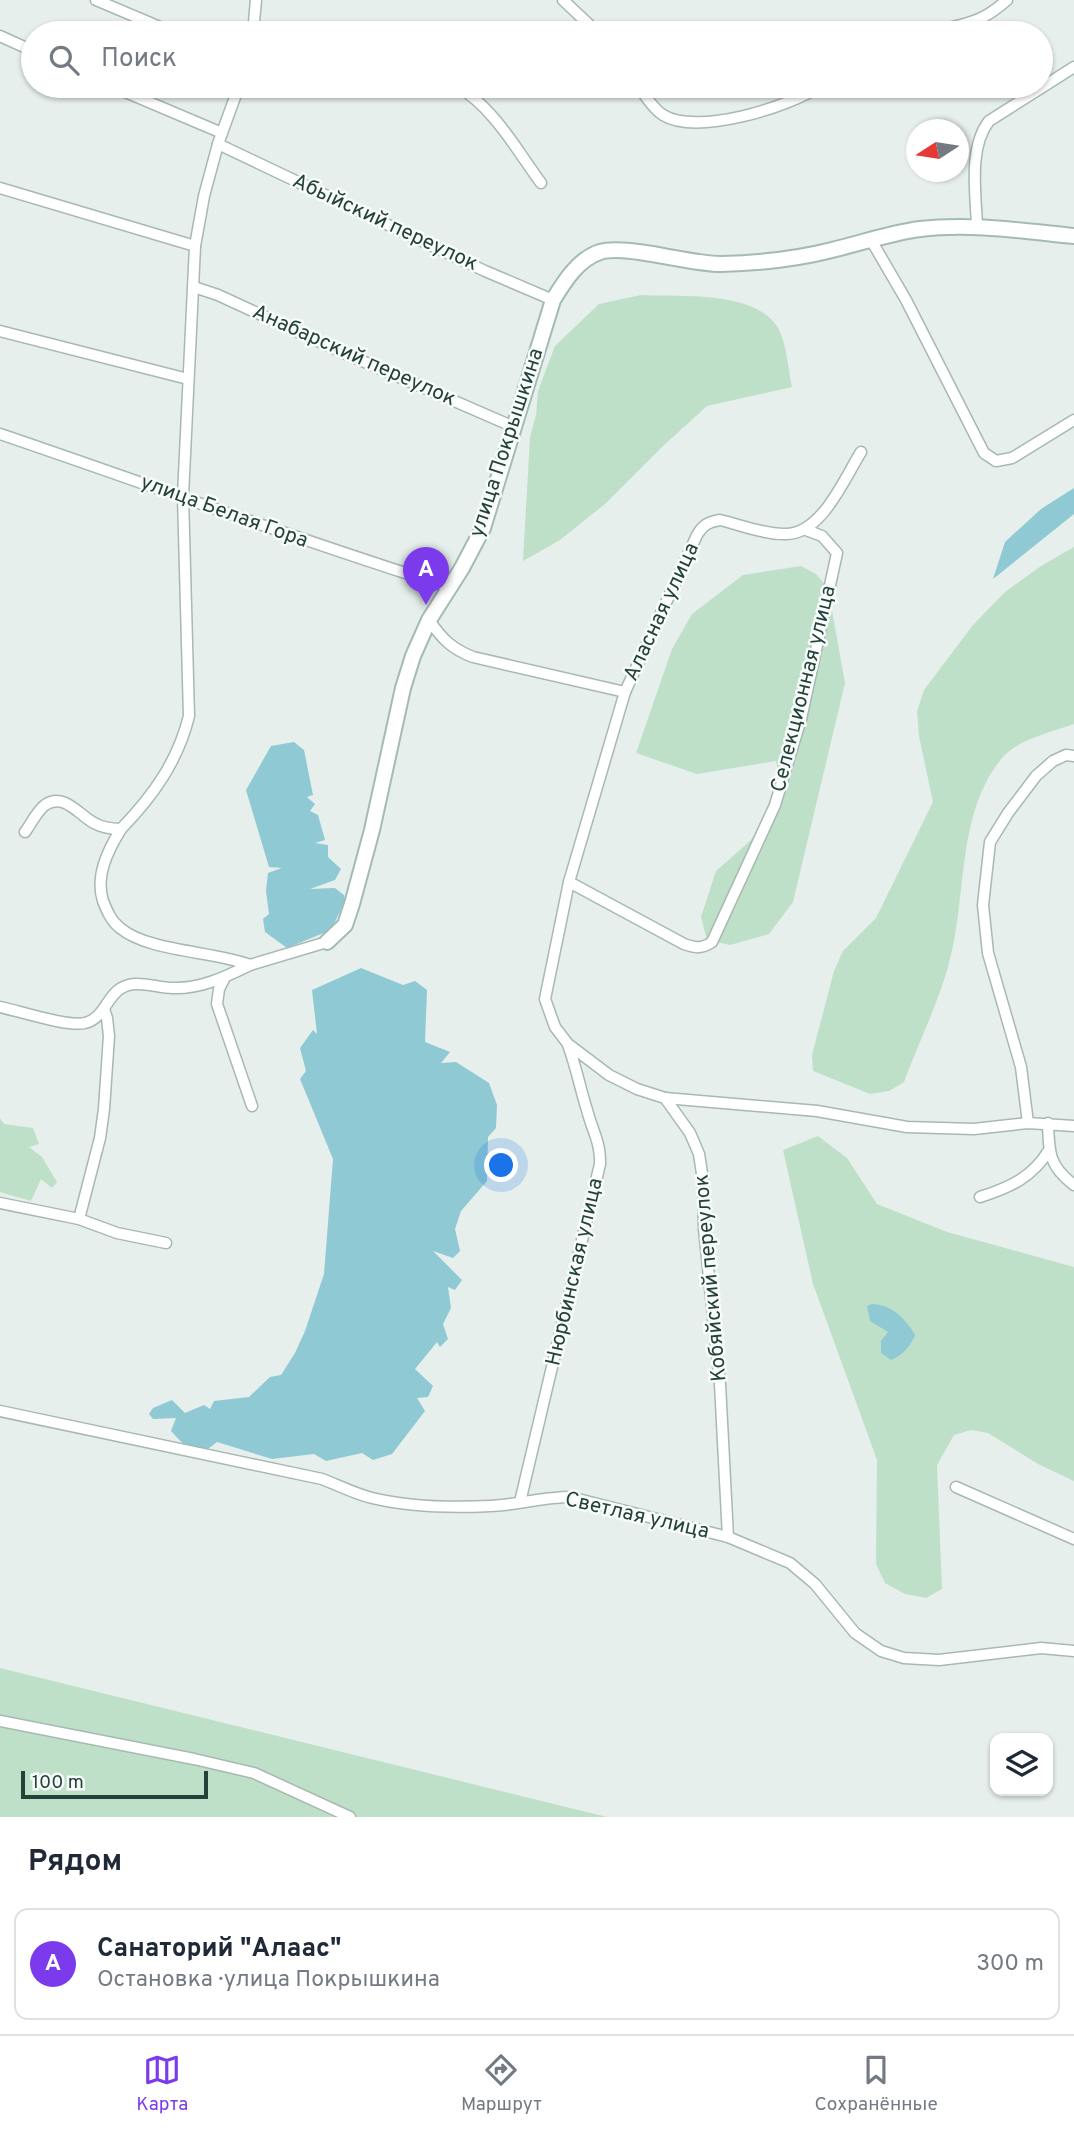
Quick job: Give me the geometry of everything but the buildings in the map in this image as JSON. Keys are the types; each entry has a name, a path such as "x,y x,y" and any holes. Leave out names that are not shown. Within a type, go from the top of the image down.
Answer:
{"street":[{"path":"96,0 146,21"},
{"path":"254,21 256,0"},
{"path":"563,0 585,21"},
{"path":"978,21 1007,0"},
{"path":"0,36 21,46"},
{"path":"1053,80 1074,67"},
{"path":"139,98 222,133"},
{"path":"235,98 218,144 204,196 195,246 183,496 189,716 184,737 166,775 147,802 121,829 108,850 102,872 101,893 108,915 120,929 138,938 178,950 250,965"},
{"path":"475,98 486,108 541,183"},
{"path":"647,98 664,116 677,121 708,122 755,113 796,98"},
{"path":"977,227 977,147 980,133 989,121 1025,98"},
{"name":"Абыйский переулок","path":"218,144 552,300"},
{"path":"0,188 195,246"},
{"name":"улица Покрышкина","path":"327,942 345,925 352,904 413,656 429,620 462,568 483,528 552,300 564,281 582,262 597,253 612,249 723,264 829,251 918,230 977,227 1074,236"},
{"path":"871,240 906,300 984,453 996,461 1012,458 1074,420"},
{"name":"Анабарский переулок","path":"194,287 218,295 514,427"},
{"path":"0,331 188,379"},
{"name":"улица Белая Гора","path":"0,434 326,548 449,587"},
{"path":"806,530 817,522 862,452"},
{"name":"Аласная улица","path":"568,1044 555,1027 545,999 569,882 625,692 703,526 710,521 720,520 782,534 796,534 806,530"},
{"name":"Селекционная улица","path":"569,882 684,944 694,948 705,947 712,942 775,805 804,706 836,553 822,536 806,530"},
{"name":"Аласная улица","path":"429,620 443,640 457,651 473,657 625,692"},
{"path":"1028,1123 1021,1067 988,953 983,905 990,842 1036,776 1052,761 1066,755 1074,756"},
{"path":"25,832 44,806 55,801 68,803 92,822 106,828 121,829"},
{"path":"0,1007 68,1022 85,1023 94,1019 104,1009 109,998 118,989 133,984 192,988 250,965 327,942"},
{"path":"225,977 219,989 217,1004 252,1106"},
{"path":"79,1219 100,1138 104,1109 109,1036 104,1009"},
{"path":"568,1044 609,1075 637,1089 664,1098 817,1111 920,1128 974,1129 1028,1123 1074,1126"},
{"name":"Нюрбинская улица","path":"520,1502 600,1164 601,1150 568,1044"},
{"name":"Кобяйский переулок","path":"664,1098 690,1133 699,1154 703,1180 704,1229 720,1384 728,1537"},
{"path":"1048,1123 1049,1150 1057,1170 1074,1185"},
{"path":"981,1197 1023,1179 1034,1170 1049,1150"},
{"path":"0,1203 79,1219 117,1233 166,1243"},
{"name":"Светлая улица","path":"0,1411 322,1479 370,1497 395,1502 450,1507 492,1506 548,1497 570,1497 728,1537 790,1563 815,1584 855,1633 881,1651 904,1658 939,1660 1041,1648 1074,1651"},
{"path":"956,1487 1074,1539"},
{"path":"0,1721 254,1773 349,1817"}],"green space":[{"path":"641,295 716,298 753,307 767,316 781,334 792,387 707,406 605,504 560,540 523,561 530,437 536,415 538,391 555,346 599,304"},
{"path":"1074,547 1074,724 1036,737 1009,751 987,781 970,831 954,941 944,982 904,1082 889,1091 870,1094 813,1071 812,1055 834,971 843,951 876,918 933,802 919,736 917,711 924,690 973,625 1005,592 1041,566"},
{"path":"801,566 816,574 828,588 845,683 793,902 769,934 730,945 707,940 701,917 716,871 750,841 775,809 781,785 776,761 697,774 636,753 672,649 692,614 743,575"},
{"path":"0,1118 4,1124 33,1128 39,1144 29,1147 42,1157 57,1182 52,1188 41,1179 31,1201 0,1192"},
{"path":"818,1136 847,1158 877,1204 947,1232 1074,1267 1074,1481 1038,1464 988,1433 971,1430 954,1435 937,1465 942,1589 926,1598 905,1594 885,1583 876,1564 877,1460 813,1284 783,1150"},
{"path":"0,1668 607,1817 0,1817"}],"water":[{"path":"1074,488 1074,514 993,579 1005,542 1041,509"},
{"path":"294,742 304,750 313,795 307,797 315,804 310,811 318,815 325,840 315,843 328,845 328,857 341,869 335,880 310,889 335,888 344,895 345,901 331,930 287,948 265,932 263,919 269,914 266,891 268,873 282,868 269,867 246,790 271,746"},
{"path":"361,968 403,985 415,981 427,990 425,1042 450,1052 441,1063 456,1062 489,1083 497,1105 496,1128 488,1137 487,1181 461,1211 455,1229 460,1251 453,1258 433,1251 462,1280 455,1290 448,1287 451,1308 443,1324 448,1339 440,1347 437,1342 415,1369 433,1386 428,1397 417,1398 425,1411 392,1454 373,1460 362,1453 326,1461 314,1454 272,1459 217,1442 204,1452 186,1447 171,1431 176,1418 153,1419 149,1414 153,1408 172,1400 185,1413 204,1405 210,1409 214,1401 249,1397 270,1377 281,1375 305,1331 324,1274 333,1159 300,1079 306,1071 300,1048 313,1030 317,1034 312,990"},
{"path":"872,1304 897,1314 915,1335 906,1350 891,1360 881,1353 881,1341 888,1332 870,1321 867,1306"}],"place":[{"name":"Санаторий \"Алаас\"","path":"426,605"}]}
